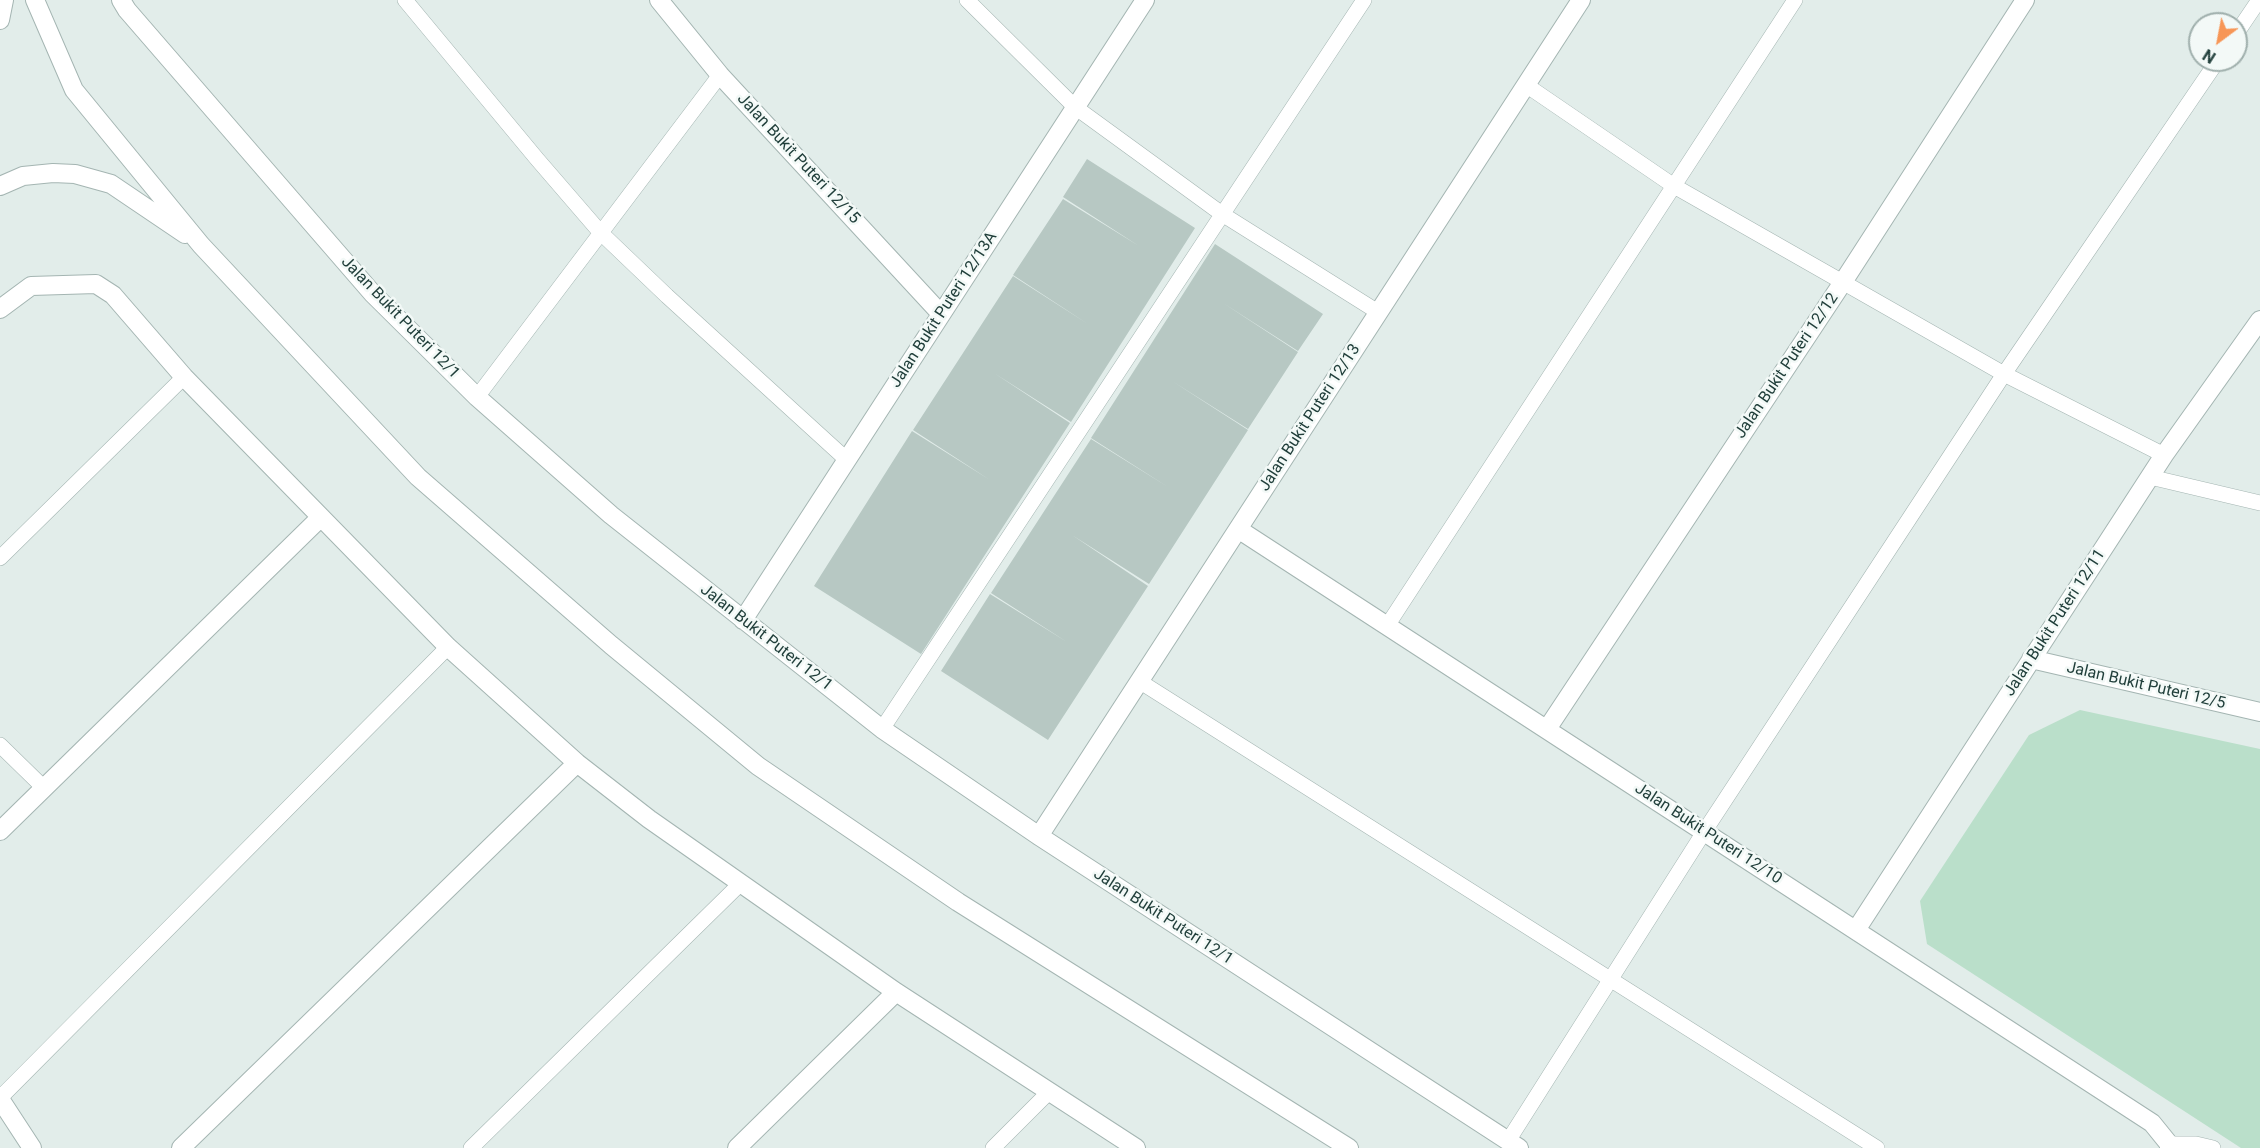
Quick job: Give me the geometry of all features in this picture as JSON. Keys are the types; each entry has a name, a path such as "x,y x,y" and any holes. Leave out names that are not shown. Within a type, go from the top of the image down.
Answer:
{"street":[{"path":"0,20 4,0"},
{"path":"35,0 74,90 201,245 418,477 611,645 758,766 958,902 1349,1148"},
{"name":"Jalan Bukit Puteri 12/1","path":"121,0 127,10 373,294 477,397 611,515 882,729 1038,836 1514,1145"},
{"name":"Jalan Bukit Puteri 12/15","path":"659,0 720,75 941,314"},
{"name":"Jalan Bukit Puteri 12/13A","path":"743,620 1145,0"},
{"name":"Jalan Bukit Puteri 12/13","path":"1038,836 1581,0"},
{"name":"Jalan Bukit Puteri 12/12","path":"1547,729 1843,282 2025,0"},
{"path":"0,186 23,176 53,173 75,174 111,184 201,245"},
{"path":"0,309 31,286 96,284 113,295 184,378 448,647 577,763 649,819 896,992 1137,1148"},
{"name":"Jalan Bukit Puteri 12/11","path":"1856,930 2164,455 2258,324"},
{"path":"0,831 321,518"},
{"name":"Jalan Bukit Puteri 12/10","path":"1238,529 2152,1123 2169,1146"},
{"name":"Jalan Bukit Puteri 12/5","path":"2031,659 2260,712"},
{"path":"181,1148 577,763"},
{"path":"737,1148 896,992"},
{"path":"0,1098 32,1148"}],"lane":[{"path":"405,0 600,232 847,460"},
{"path":"967,0 1075,107 1222,214 1378,312"},
{"path":"882,729 1364,0"},
{"path":"1387,626 1795,0"},
{"path":"2248,16 2259,0"},
{"path":"1514,1145 1611,979 1704,832 2004,374 2210,72"},
{"path":"477,397 720,75"},
{"path":"1526,85 1674,186 2004,374 2164,455"},
{"path":"0,558 184,378"},
{"path":"2150,477 2260,503"},
{"path":"0,1098 448,647"},
{"path":"1139,681 1877,1148"},
{"path":"0,745 44,788"},
{"path":"471,1148 741,883"},
{"path":"993,1148 1049,1092"},
{"path":"2169,1146 2196,1144 2213,1148"}],"green space":[{"path":"2080,710 2260,749 2260,1148 2241,1148 1927,944 1920,901 2029,735"}],"building":[{"path":"1087,159 1195,228 1071,422 994,373 1070,423 921,654 814,586 912,431 990,480 913,430 1013,276 1088,324 1013,275 1063,199 1139,246 1063,197"},
{"path":"1215,244 1323,314 1298,351 1223,303 1298,352 1248,429 1172,381 1248,430 1149,584 1072,535 1148,586 1048,740 941,671 990,594 1067,642 991,593 1091,439 1168,487 1091,438"}]}
